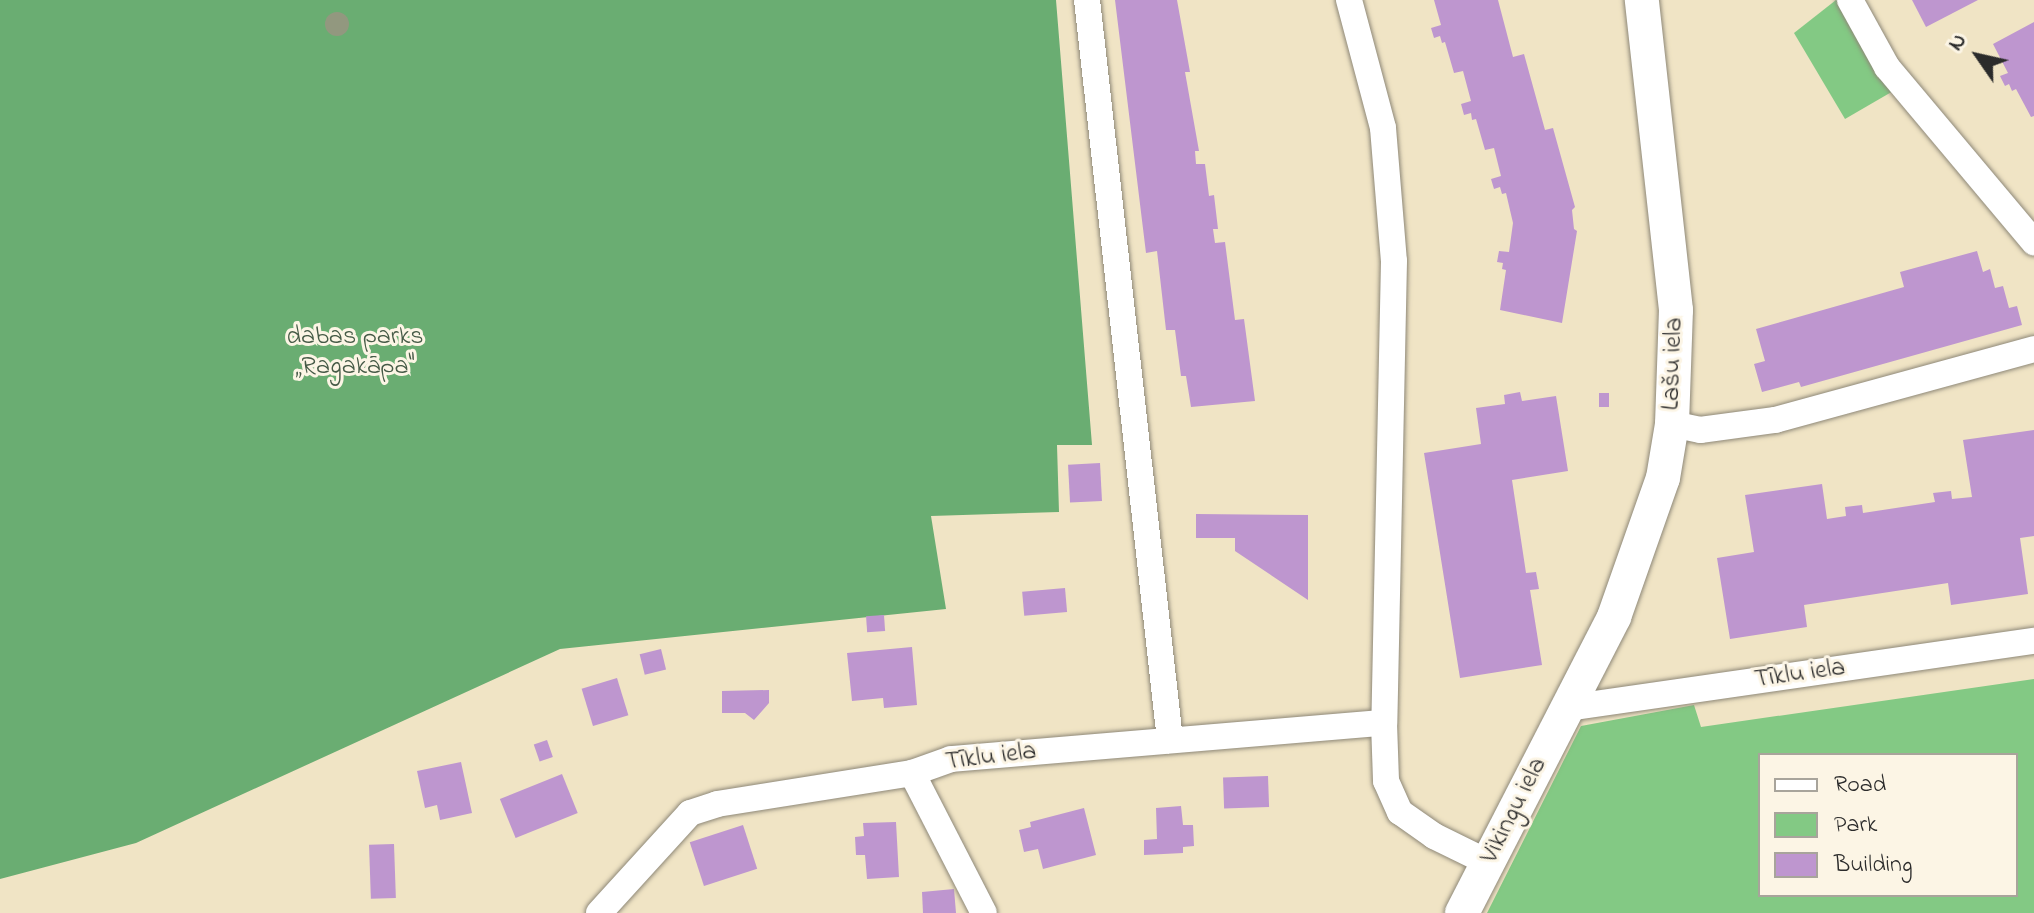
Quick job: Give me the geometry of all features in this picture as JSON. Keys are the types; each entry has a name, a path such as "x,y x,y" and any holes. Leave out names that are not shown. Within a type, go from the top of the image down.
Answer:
{"street":[{"path":"1087,0 1170,740"},
{"path":"1349,0 1383,128 1394,261 1384,723 1386,781 1400,812 1434,836 1489,863"},
{"name":"Lašu iela","path":"1567,708 1614,617 1636,558 1663,478 1672,424 1676,310 1642,0"},
{"path":"1850,0 1887,67 2034,242"},
{"path":"1672,424 1700,430 1775,420 2034,349"},
{"name":"Tīklu iela","path":"1567,708 2034,641"},
{"name":"Vikingu iela","path":"1462,913 1567,708"},
{"name":"Tīklu iela","path":"599,913 690,813 717,804 912,773 951,759 1384,723"},
{"path":"912,773 984,913"}],"green space":[{"name":"dabas parks „Ragakāpa\"","path":"0,0 1056,0 1092,445 1057,445 1059,512 931,516 946,609 560,649 136,843 0,879"},
{"path":"1836,0 1858,0 1907,83 1845,119 1794,33"},
{"path":"2034,679 2034,913 1487,913 1581,726 1694,705 1701,727"}],"building":[{"path":"1115,0 1177,0 1190,72 1185,72 1199,151 1195,151 1196,164 1205,164 1209,196 1214,195 1218,229 1213,229 1215,243 1225,242 1235,320 1244,319 1255,401 1191,407 1186,376 1181,376 1175,330 1166,330 1157,251 1146,253"},
{"path":"1434,0 1498,0 1513,57 1524,54 1545,130 1553,128 1575,207 1572,210 1574,229 1577,231 1562,323 1500,310 1506,270 1502,269 1503,263 1497,262 1499,251 1509,252 1513,223 1506,193 1502,194 1500,187 1494,189 1491,179 1501,176 1494,148 1485,150 1476,119 1472,120 1471,113 1464,115 1461,104 1471,101 1463,71 1454,73 1445,42 1442,43 1440,36 1434,38 1431,28 1441,25"},
{"path":"1912,0 1978,0 1926,27"},
{"path":"2034,22 2034,116 2031,117 2016,89 2012,91 2009,84 2005,86 2000,76 2008,73 1993,44"},
{"path":"1977,251 1983,272 1990,269 1995,288 2003,286 2009,308 2017,306 2022,325 1801,387 1799,382 1762,392 1754,364 1765,361 1756,329 1904,287 1900,272"},
{"path":"1520,392 1522,401 1556,396 1568,471 1512,480 1526,573 1536,572 1539,589 1530,590 1542,665 1460,678 1424,453 1481,444 1476,408 1505,404 1504,395"},
{"path":"1599,393 1609,393 1609,407 1599,407"},
{"path":"2034,430 2034,536 2020,538 2028,594 1951,605 1948,583 1804,605 1807,627 1730,639 1717,558 1754,552 1745,495 1822,484 1827,519 1846,516 1845,507 1862,505 1863,513 1935,502 1933,493 1951,491 1952,499 1972,497 1963,440"},
{"path":"1100,463 1102,501 1070,503 1068,465"},
{"path":"1196,514 1308,515 1308,600 1235,551 1235,538 1196,538"},
{"path":"1065,588 1067,612 1024,616 1022,592"},
{"path":"884,615 885,631 867,632 866,616"},
{"path":"912,647 917,705 884,708 883,698 852,701 847,653"},
{"path":"661,649 666,669 645,675 640,654"},
{"path":"617,678 628,715 593,726 582,689"},
{"path":"769,690 769,703 754,720 745,713 722,713 722,691"},
{"path":"547,740 553,757 540,762 534,745"},
{"path":"461,762 472,813 440,820 437,805 425,808 417,771"},
{"path":"562,774 578,813 516,838 500,799"},
{"path":"1268,776 1269,807 1224,809 1223,778"},
{"path":"1181,806 1183,825 1193,825 1194,846 1183,847 1183,853 1144,855 1144,840 1157,839 1156,808"},
{"path":"1084,808 1096,855 1043,869 1038,849 1024,852 1019,830 1031,827 1030,822"},
{"path":"896,822 899,877 867,879 865,855 856,855 855,837 864,836 863,823"},
{"path":"743,825 757,869 704,886 690,842"},
{"path":"394,844 396,898 371,899 369,845"},
{"path":"954,889 956,913 923,913 922,892"}]}
